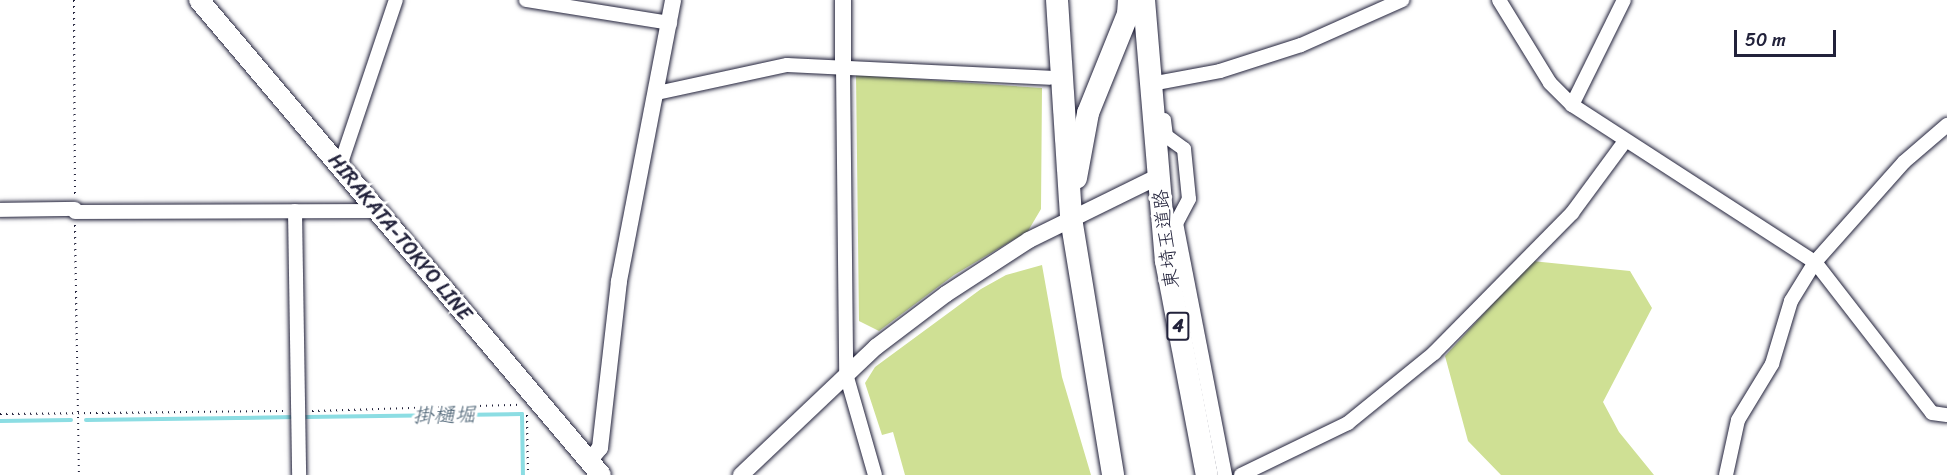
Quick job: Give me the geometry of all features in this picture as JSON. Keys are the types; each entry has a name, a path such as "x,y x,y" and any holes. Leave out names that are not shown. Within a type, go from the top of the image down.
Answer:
{"highway":[{"path":"1057,0 1071,218 1113,475"},
{"path":"1071,218 1088,113 1128,14 1129,0"},
{"name":"東埼玉道路","path":"1144,0 1155,83 1166,261 1208,475"}],"main road":[{"name":"HIRAKATA-TOKYO LINE","path":"199,0 378,211 533,401 595,468"}],"street":[{"path":"340,166 396,0"},
{"path":"526,0 670,23"},
{"path":"595,468 600,448 619,281 657,93 673,0"},
{"path":"843,0 846,374 875,475"},
{"path":"1226,475 1176,223 1189,199 1184,149 1166,136 1155,83 1220,71 1301,45 1402,0"},
{"path":"1499,0 1550,83 1572,105 1815,262 1932,413 1947,415"},
{"path":"1572,105 1624,0"},
{"path":"657,93 788,65 1050,78"},
{"path":"1726,475 1738,420 1772,364 1791,301 1815,262 1904,162 1947,125"},
{"path":"1241,475 1348,423 1434,353 1572,213 1625,141"},
{"path":"741,475 846,374 946,294 1071,218 1159,176"},
{"path":"0,210 378,211"},
{"path":"295,211 299,475"}],"path":[{"path":"74,0 79,475"},
{"path":"0,414 298,411 533,401"},
{"path":"528,475 527,410 533,401"}],"green space":[{"path":"856,75 1042,88 1041,209 1028,231 954,275 879,331 859,321"},
{"path":"1532,261 1630,271 1652,308 1603,402 1619,432 1654,475 1501,475 1468,441 1445,356"},
{"path":"1042,265 1062,377 1091,475 905,475 893,432 882,435 865,383 875,367 981,289 1006,275"}],"waterway":[{"name":"掛樋堀","path":"306,417 522,414 523,475"},
{"name":"掛樋堀","path":"86,420 295,417"},
{"name":"掛樋堀","path":"0,421 71,420"}]}
